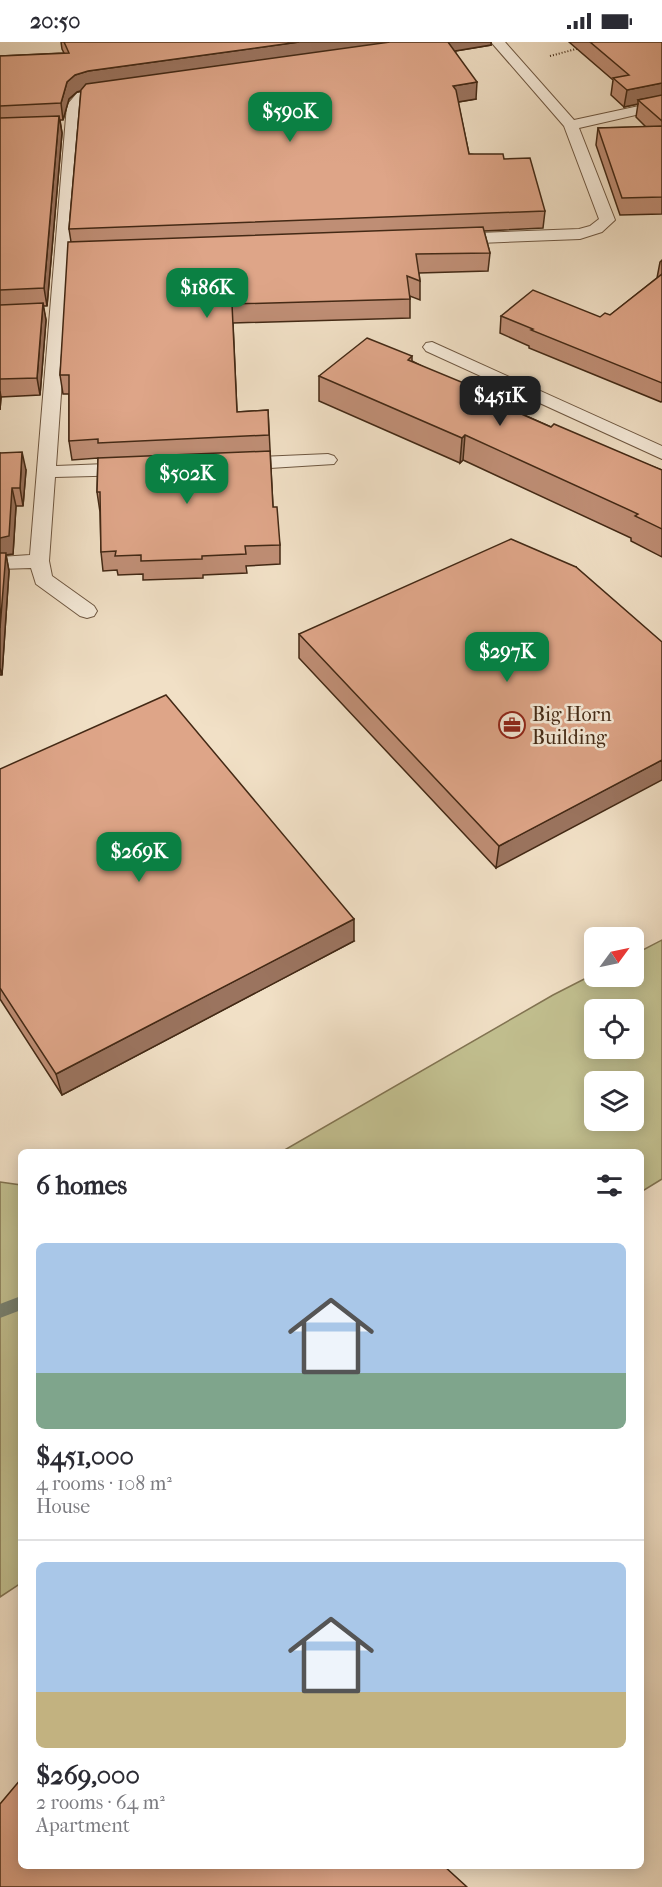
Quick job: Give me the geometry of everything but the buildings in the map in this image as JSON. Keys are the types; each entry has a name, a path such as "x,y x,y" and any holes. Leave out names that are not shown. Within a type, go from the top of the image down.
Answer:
{"lane":[{"path":"441,240 580,234 596,229 607,220 571,125 498,42"},
{"path":"87,611 43,579 39,561 46,472 51,313 66,253 67,126 74,105 82,96 125,89"},
{"path":"571,125 662,105"},
{"path":"432,347 655,450 662,433"},
{"path":"222,465 328,460"},
{"path":"46,472 152,468"},
{"path":"0,563 39,561"}],"path":[{"path":"516,63 581,48"}],"shaded area":[{"path":"662,940 662,1179 644,1190 644,1149 286,1149 584,979 584,987 644,987 644,949"},
{"path":"0,1182 18,1185 18,1585 0,1597"}],"waterway":[{"path":"0,1311 18,1304"}],"place":[{"name":"Big Horn Building","path":"512,725"}]}
